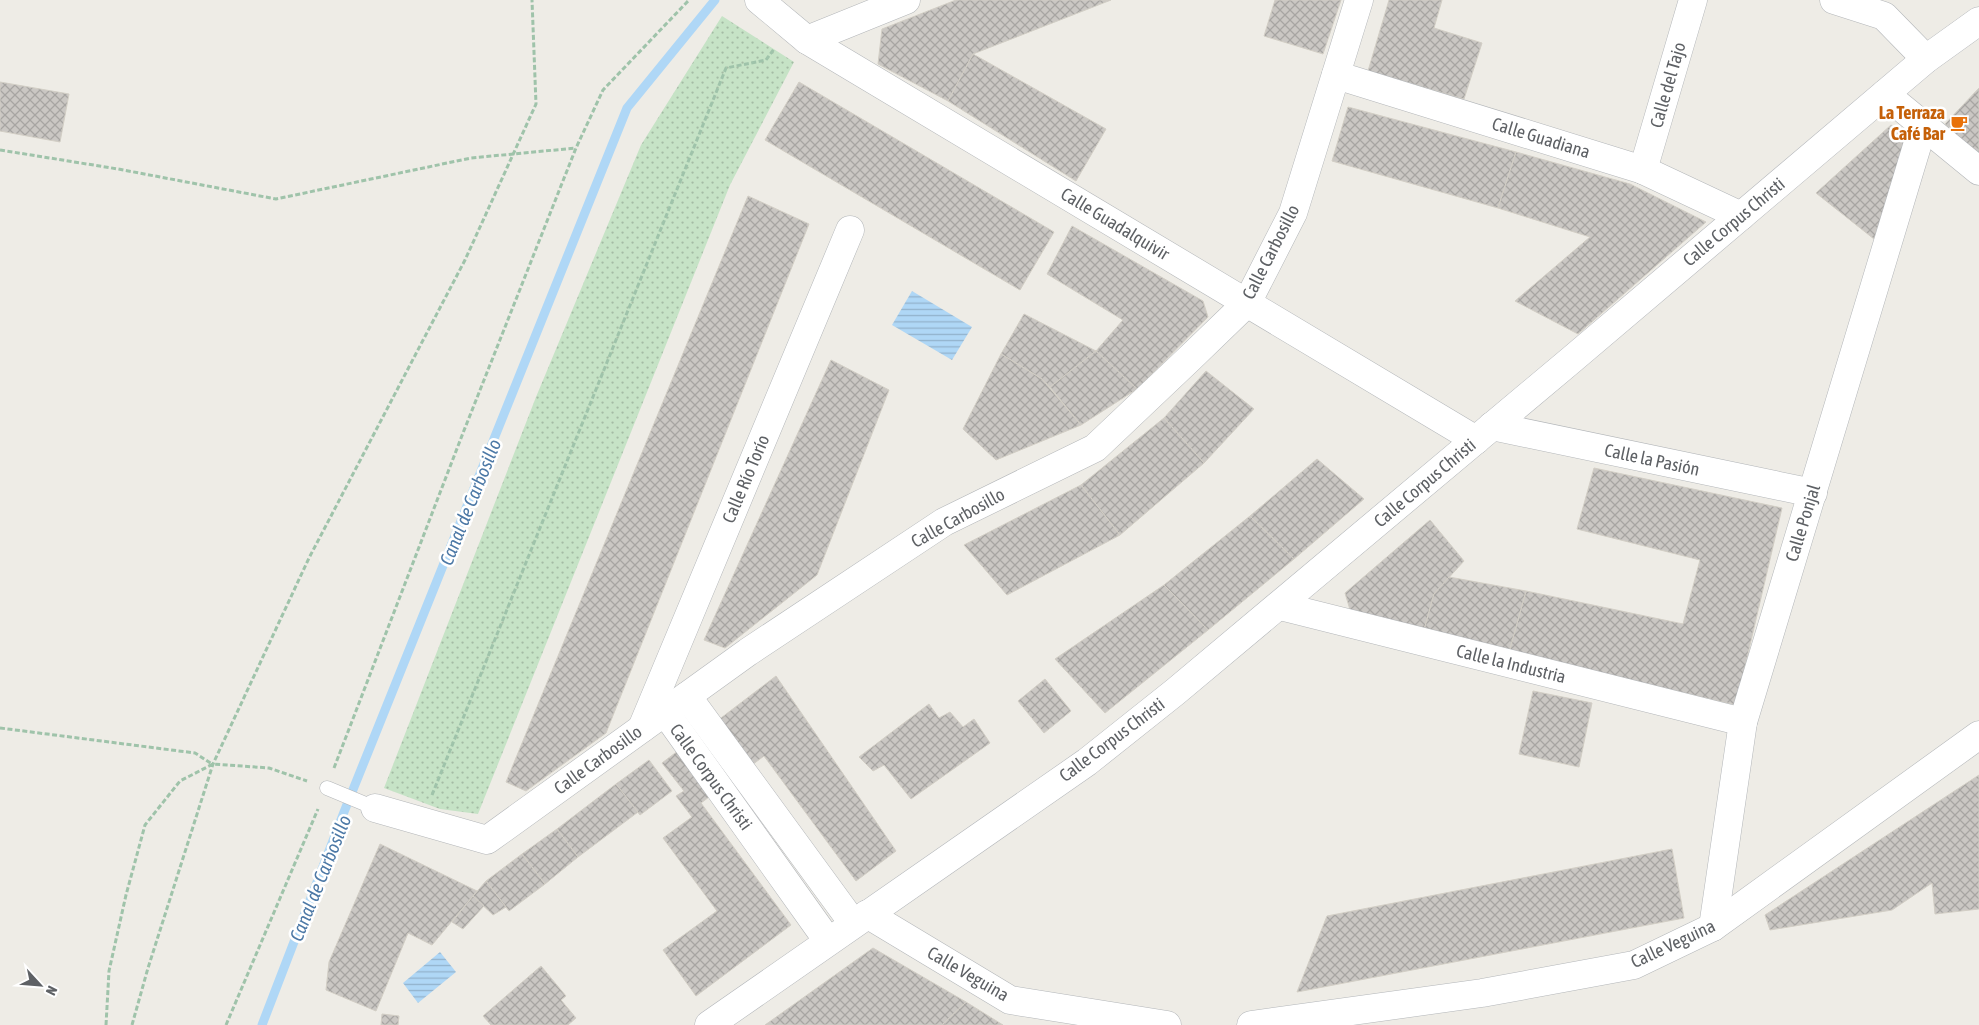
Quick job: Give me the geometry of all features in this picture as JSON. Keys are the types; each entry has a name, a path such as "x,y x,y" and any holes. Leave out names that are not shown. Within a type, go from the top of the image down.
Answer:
{"street":[{"name":"Calle Guadalquivir","path":"759,0 807,40 1247,303 1484,433"},
{"path":"807,40 906,0"},
{"name":"Calle Carbosillo","path":"371,806 487,840 748,652 944,522 1095,448 1247,303 1293,214 1359,0"},
{"name":"Calle del Tajo","path":"1643,170 1693,0"},
{"path":"1834,0 1888,8 1926,59"},
{"name":"Calle Corpus Christi","path":"709,1025 1087,762 1280,606 1926,59 1979,20"},
{"name":"Calle Guadiana","path":"1336,75 1643,170 1740,216"},
{"path":"1885,94 1979,172"},
{"name":"Calle Ponjal","path":"1713,927 1743,722 1923,126"},
{"name":"Calle Río Torío","path":"642,728 850,230"},
{"name":"Calle la Pasión","path":"1484,433 1813,493"},
{"name":"Calle la Industria","path":"1280,606 1743,722"},
{"name":"Calle Corpus Christi","path":"687,696 860,919"},
{"name":"Calle Corpus Christi","path":"665,712 828,941"},
{"name":"Calle Veguina","path":"1250,1025 1482,993 1634,965 1713,927 1979,735"},
{"name":"Calle Veguina","path":"860,919 1010,1000 1152,1024"}],"lane":[{"path":"327,788 371,806"}],"path":[{"path":"132,1025 148,968 213,764 309,558 464,260 536,104 532,0"},
{"path":"226,1025 327,788 463,433 576,148 603,90 689,0"},
{"path":"429,801 726,68 766,60 777,44"},
{"path":"0,150 118,169 276,199 471,158 576,148"},
{"path":"0,728 195,753 213,764 269,768 327,788"},
{"path":"106,1025 109,971 126,895 145,824 180,780 213,764"}],"green space":[{"path":"722,16 794,62 730,185 478,814 440,809 384,788 536,397 641,145"}],"water":[{"path":"912,291 972,327 952,360 892,325"},
{"path":"440,952 456,972 418,1003 403,983"}],"building":[{"path":"956,0 1111,0 973,54 948,101 878,64 882,29"},
{"path":"1275,0 1341,0 1323,54 1264,36"},
{"path":"1389,0 1442,0 1434,28 1482,43 1464,99 1368,71"},
{"path":"973,54 1106,129 1076,181 948,101"},
{"path":"0,82 69,94 60,142 0,131"},
{"path":"799,82 1054,232 1020,290 765,140"},
{"path":"1979,88 1979,156 1945,124"},
{"path":"1348,107 1516,152 1498,208 1332,161"},
{"path":"1891,125 1910,137 1874,239 1816,193"},
{"path":"1516,152 1630,184 1706,222 1578,334 1515,301 1590,237 1498,208"},
{"path":"748,196 809,224 606,733 526,791 506,782"},
{"path":"1072,226 1203,301 1208,317 1137,389 1096,351 1123,320 1047,274"},
{"path":"1024,314 1096,351 1050,387 1042,379 1001,354"},
{"path":"1096,351 1137,389 1081,425 1050,387"},
{"path":"1001,354 1042,379 1081,425 996,460 963,429"},
{"path":"831,360 889,390 817,575 725,648 704,640"},
{"path":"1206,371 1254,409 1204,463 1164,418"},
{"path":"1164,418 1204,463 1120,535 1081,485"},
{"path":"1317,459 1364,499 1294,559 1250,516"},
{"path":"1594,468 1782,508 1736,705 1509,652 1526,591 1683,624 1700,560 1577,529"},
{"path":"1081,485 1120,535 1007,595 964,545"},
{"path":"1250,516 1294,559 1208,630 1164,585"},
{"path":"1430,520 1464,561 1434,594 1424,630 1351,613 1345,593"},
{"path":"1449,577 1526,591 1509,652 1424,630 1434,594"},
{"path":"1164,585 1208,630 1105,713 1055,659"},
{"path":"776,676 896,851 856,881 764,756 701,803 791,925 696,996 663,950 717,911 663,838 692,817 676,796 684,791 662,763"},
{"path":"1045,679 1071,711 1044,733 1018,701"},
{"path":"1533,691 1592,703 1579,767 1519,754"},
{"path":"929,704 939,718 950,712 963,727 974,719 990,743 911,799 884,765 873,771 859,757"},
{"path":"649,760 672,791 640,815 616,784"},
{"path":"1979,775 1979,909 1935,914 1932,883 1892,910 1770,930 1765,915"},
{"path":"616,784 638,812 578,857 557,829"},
{"path":"557,829 578,857 545,884 522,854"},
{"path":"380,844 477,891 432,945 408,933 376,1011 326,990 329,962"},
{"path":"1672,849 1684,918 1297,992 1327,916"},
{"path":"522,854 545,884 509,911 486,881"},
{"path":"486,881 506,907 493,915 473,896"},
{"path":"473,896 484,906 463,929 452,922"},
{"path":"873,948 966,1002 942,1025 765,1025"},
{"path":"541,966 566,996 561,1000 576,1018 568,1025 491,1025 483,1016"},
{"path":"966,1002 1003,1025 942,1025"},
{"path":"382,1014 399,1016 398,1025 381,1025"}],"waterway":[{"name":"Canal de Carbosillo","path":"262,1025 344,812 627,108 715,0"}],"place":[{"name":"La Terraza Café Bar","path":"1959,123"}]}
